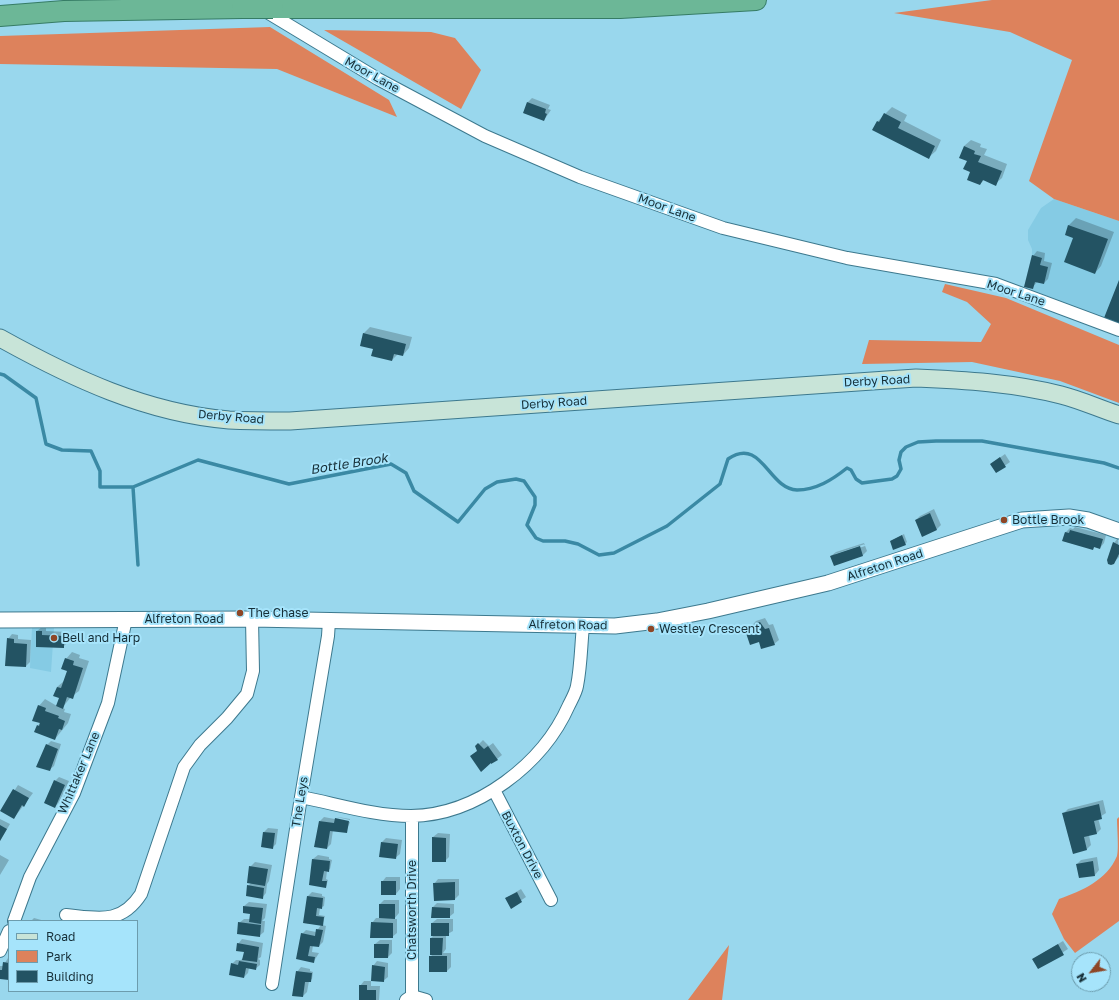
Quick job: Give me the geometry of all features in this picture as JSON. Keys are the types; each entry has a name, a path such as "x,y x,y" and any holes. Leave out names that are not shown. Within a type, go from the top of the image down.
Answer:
{"highway":[{"path":"0,16 64,11 245,4 273,8 620,8 756,0"}],"main road":[{"name":"Derby Road","path":"0,338 46,363 110,393 149,405 228,420 290,421 916,378 968,380 1015,386 1062,395 1119,416"}],"street":[{"name":"Moor Lane","path":"245,4 286,25 378,79 485,136 580,177 723,228 847,258 996,284 1119,330"},
{"name":"Alfreton Road","path":"0,620 252,619 615,626 656,621 800,590 856,574 1022,520 1069,517 1088,520 1119,531"},
{"name":"Whittaker Lane","path":"14,920 30,878 74,793 108,703 126,619"},
{"path":"66,915 106,919 116,917 134,904 141,894 184,767 200,745 232,713 247,694 253,671 252,619"},
{"name":"The Leys","path":"272,984 328,636 328,621"},
{"path":"301,797 385,814 412,816 453,809 494,790 520,771 542,750 563,720 577,687 583,626"},
{"name":"Buxton Drive","path":"494,790 551,900"},
{"name":"Chatsworth Drive","path":"409,998 412,816"},
{"path":"0,951 8,933"},
{"path":"409,998 426,1000"}],"shaded area":[{"path":"1054,199 1119,221 1119,324 1024,287 1032,255 1032,249 1028,240 1028,230 1041,208"},
{"path":"32,628 54,628 51,672 30,668"}],"green space":[{"path":"992,0 1119,0 1119,221 1054,199 1029,181 1072,60 1010,32 894,13"},
{"path":"270,27 389,100 397,117 277,69 0,64 0,36"},
{"path":"324,30 431,32 455,38 481,70 461,109"},
{"path":"945,284 1006,298 1119,345 1119,403 1060,381 972,362 862,364 869,340 981,342 991,324 967,302 942,292"},
{"path":"1119,817 1119,921 1076,952 1074,952 1064,939 1052,914 1059,899 1093,884 1107,872 1113,864 1118,853 1117,819"},
{"path":"729,945 722,1000 688,1000"}],"building":[{"path":"527,102 546,109 545,113 547,114 544,121 523,113"},
{"path":"884,113 901,122 898,128 935,146 929,159 872,130"},
{"path":"964,146 975,151 974,154 981,156 978,162 1002,171 996,186 983,180 980,185 967,180 970,172 963,169 967,161 959,158"},
{"path":"1068,225 1108,239 1095,274 1064,262 1073,238 1065,235"},
{"path":"1032,255 1042,258 1040,265 1048,267 1044,284 1035,282 1033,289 1024,287"},
{"path":"1119,280 1119,324 1104,318"},
{"path":"363,333 406,344 403,356 394,354 392,361 371,356 373,349 360,346"},
{"path":"1000,457 1006,467 996,473 990,464"},
{"path":"930,513 937,530 922,537 915,520"},
{"path":"1070,530 1103,539 1100,549 1094,547 1093,550 1062,541 1065,532 1069,533"},
{"path":"902,535 906,545 893,550 890,541"},
{"path":"1113,542 1119,545 1119,554 1114,564 1111,565 1108,564 1107,560"},
{"path":"860,546 863,556 834,566 830,556"},
{"path":"760,622 765,629 769,628 775,645 761,649 759,642 750,645 745,630 752,628 751,625"},
{"path":"36,631 42,631 42,635 64,636 64,648 36,647"},
{"path":"7,638 14,639 14,643 27,644 26,667 5,666"},
{"path":"65,658 74,661 73,665 83,668 73,699 67,697 63,709 56,706 59,698 53,696 57,687 61,688 67,671 61,669"},
{"path":"38,705 46,708 45,711 59,716 58,718 65,721 62,730 59,729 55,740 34,732 37,725 39,726 40,723 32,721"},
{"path":"478,743 484,749 488,746 498,760 491,763 481,772 470,756 477,751 475,746"},
{"path":"46,744 58,749 50,771 36,767"},
{"path":"54,780 65,785 55,808 44,803"},
{"path":"13,789 29,798 24,807 22,805 14,819 0,811"},
{"path":"1099,804 1102,819 1094,821 1097,834 1084,837 1087,850 1073,854 1062,813"},
{"path":"335,818 349,821 347,833 330,831 327,849 314,847 319,821 334,823"},
{"path":"0,825 7,829 0,841"},
{"path":"263,832 275,833 273,849 261,847"},
{"path":"432,837 446,838 446,862 432,862"},
{"path":"381,842 398,844 396,859 379,857"},
{"path":"312,859 330,861 329,872 324,871 322,881 327,881 326,888 309,885"},
{"path":"1093,861 1095,876 1079,878 1076,864"},
{"path":"249,866 268,869 265,886 247,883"},
{"path":"381,881 396,881 396,895 381,895"},
{"path":"455,882 455,900 434,901 433,883"},
{"path":"247,885 264,888 263,899 246,896"},
{"path":"517,892 522,902 511,909 505,898"},
{"path":"307,896 323,898 322,909 317,908 316,916 324,917 323,926 303,923"},
{"path":"379,904 395,904 395,919 379,918"},
{"path":"243,906 263,908 261,924 249,922 250,914 243,913"},
{"path":"432,907 450,908 450,918 431,918"},
{"path":"238,922 261,925 260,937 237,934"},
{"path":"371,922 393,923 393,938 370,938"},
{"path":"431,923 449,923 449,936 431,936"},
{"path":"316,929 323,930 319,947 310,946 308,956 315,957 314,963 296,959 301,933 315,936"},
{"path":"430,938 443,938 442,955 430,955"},
{"path":"237,943 259,947 257,962 242,960 244,952 236,951"},
{"path":"374,944 389,944 388,958 374,958"},
{"path":"1058,944 1064,955 1038,969 1032,959"},
{"path":"429,956 447,956 447,972 429,972"},
{"path":"239,961 257,964 256,970 246,968 244,978 229,975 231,963 238,965"},
{"path":"3,962 8,963 8,980 0,979 0,970 2,970"},
{"path":"372,965 385,967 384,982 371,981"},
{"path":"296,971 312,973 311,982 305,982 303,997 292,996"},
{"path":"359,985 367,985 367,990 376,990 376,1000 359,1000"}],"waterway":[{"name":"Bottle Brook","path":"0,374 4,375 36,398 46,444 62,450 91,451 100,471 100,487 133,487 198,460 289,484 391,464 406,473 414,491 458,522 485,489 497,482 516,479 524,481 535,497 535,505 527,525 536,538 543,541 565,541 578,544 599,555 614,553 667,526 720,484 728,459 740,454 749,454 757,458 779,482 787,487 797,490 804,490 824,484 847,468 851,470 856,479 862,483 892,479 897,476 901,469 899,460 901,452 906,447 918,442 982,441 1104,463 1119,468"},
{"path":"133,487 138,565"}],"place":[{"name":"Bottle Brook","path":"1004,520"},
{"name":"The Chase","path":"240,613"},
{"name":"Westley Crescent","path":"651,629"},
{"name":"Bell and Harp","path":"54,638"}]}
